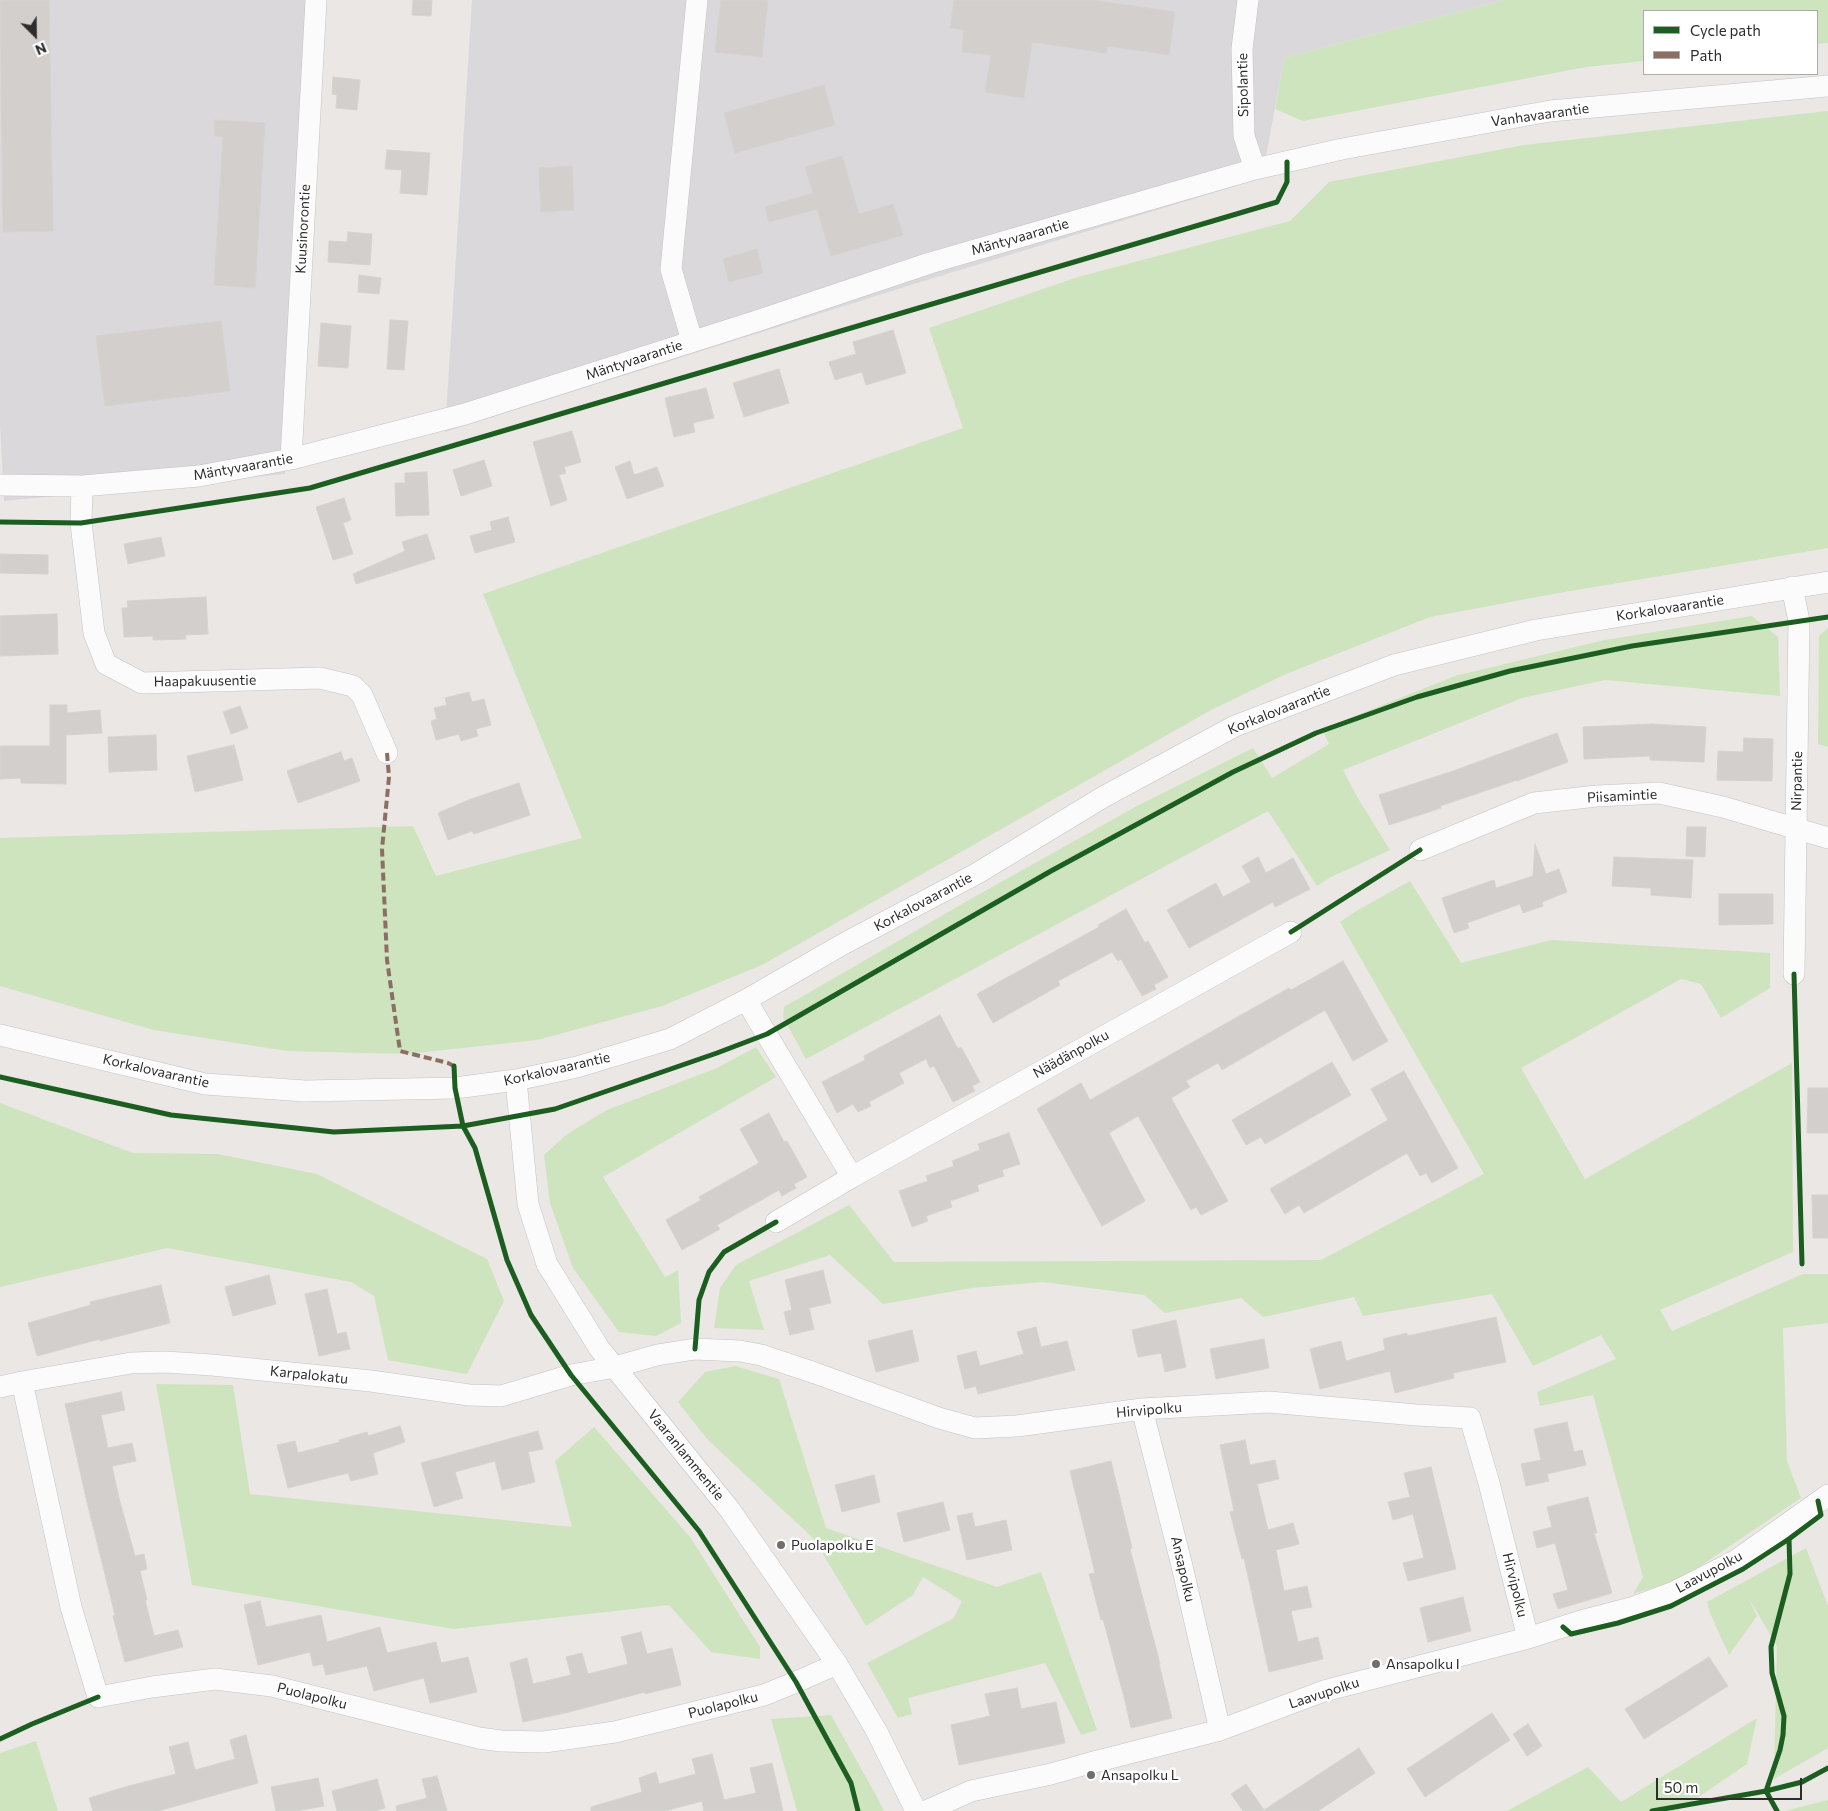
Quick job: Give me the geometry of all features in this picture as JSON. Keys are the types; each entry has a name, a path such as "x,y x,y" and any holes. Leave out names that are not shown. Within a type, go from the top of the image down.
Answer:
{"street":[{"name":"Kuusinorontie","path":"290,459 316,0"},
{"path":"692,341 672,269 697,0"},
{"name":"Sipolantie","path":"1248,0 1242,49 1244,136 1255,169"},
{"name":"Vanhavaarantie","path":"1255,169 1342,149 1550,111 1828,86"},
{"name":"Mäntyvaarantie","path":"0,485 82,486 199,476 290,459 465,414 930,263 1255,169"},
{"name":"Haapakuusentie","path":"82,486 81,523 94,633 106,664 142,682 320,678 352,686 362,696 386,753"},
{"name":"Korkalovaarantie","path":"0,1035 205,1084 305,1090 456,1088 516,1080 577,1067 670,1039 746,1000 846,943 976,874 1105,796 1235,726 1394,665 1536,630 1828,582"},
{"name":"Nirpantie","path":"1792,588 1798,621 1794,974"},
{"name":"Piisamintie","path":"1420,850 1534,803 1597,796 1659,793 1723,807 1828,838"},
{"name":"Näädänpolku","path":"776,1222 852,1177 1291,932"},
{"path":"746,1000 852,1177"},
{"name":"Vaaranlammentie","path":"516,1080 528,1204 547,1264 599,1348 730,1510 837,1664 876,1730 916,1811"},
{"name":"Hirvipolku","path":"615,1367 657,1355 695,1349 740,1351 761,1355 939,1418 975,1428 1018,1426 1142,1409 1269,1402 1470,1418 1489,1483 1528,1638"},
{"name":"Karpalokatu","path":"0,1387 130,1363 165,1362 344,1378 469,1395 501,1396 571,1374 615,1367"},
{"name":"Puolapolku","path":"22,1382 71,1607 98,1697 152,1687 215,1679 272,1686 479,1738 501,1741 544,1742 615,1732 764,1695 837,1664"},
{"name":"Ansapolku","path":"1142,1409 1182,1566 1220,1730"},
{"name":"Laavupolku","path":"926,1811 971,1791 1051,1774 1220,1730 1324,1691 1528,1638 1581,1621 1631,1608 1674,1592 1735,1561 1823,1498"}],"shaded area":[{"path":"0,0 314,0 285,474 4,501 0,425"},
{"path":"472,0 1504,0 1284,58 1262,178 914,284 445,432"}],"green space":[{"path":"1504,0 1828,0 1828,43 1818,44 1818,10 1643,10 1643,61 1586,67 1303,121 1275,109 1284,58"},
{"path":"1828,111 1828,548 1564,592 1430,617 1286,674 1211,710 762,965 662,1006 537,1040 406,1054 287,1051 154,1030 0,986 0,838 413,826 436,876 582,838 483,594 963,428 929,328 1078,277 1290,221 1329,182 1524,145"},
{"path":"1752,616 1778,637 1780,696 1605,680 1522,698 1343,770 1390,850 1331,877 1317,886 1268,811 806,1059 783,1017 784,1007 976,896 1137,806 1253,748 1272,778 1329,744 1322,729 1455,676 1605,640"},
{"path":"1828,628 1828,747 1818,744 1819,636"},
{"path":"1410,881 1461,963 1551,940 1770,953 1770,988 1721,1018 1701,984 1681,979 1521,1068 1585,1179 1792,1063 1793,1252 1660,1310 1672,1331 1803,1274 1828,1274 1828,1323 1783,1328 1787,1461 1801,1498 1681,1579 1633,1594 1643,1577 1593,1395 1540,1406 1537,1392 1616,1359 1601,1335 1533,1366 1492,1294 1363,1316 1354,1297 1263,1317 1241,1298 1165,1313 1144,1295 1043,1282 971,1288 883,1304 830,1255 749,1281 764,1330 714,1328 720,1288 736,1265 849,1205 894,1262 1321,1260 1484,1174 1340,922"},
{"path":"756,1047 776,1077 603,1177 665,1277 678,1270 681,1323 656,1336 619,1332 573,1268 550,1203 544,1155 567,1134 607,1110 717,1068"},
{"path":"0,1103 133,1153 218,1154 317,1174 487,1259 504,1301 467,1374 388,1360 374,1296 351,1282 167,1248 0,1287"},
{"path":"735,1366 779,1379 826,1528 997,1587 1041,1572 1097,1730 1081,1735 1045,1663 908,1698 912,1714 898,1718 867,1663 954,1618 962,1601 923,1577 913,1595 866,1626 814,1539 707,1439 678,1402 705,1372"},
{"path":"156,1384 233,1385 250,1494 572,1527 555,1461 594,1427 690,1537 760,1647 760,1659 711,1652 669,1605 454,1629 192,1585"},
{"path":"1806,1548 1828,1606 1828,1748 1774,1779 1777,1646 1748,1597 1757,1616 1729,1655 1707,1602"},
{"path":"831,1715 884,1811 797,1811 771,1719"},
{"path":"1757,1718 1747,1764 1678,1811 1507,1811 1588,1767 1621,1802"},
{"path":"36,1741 58,1811 0,1811 0,1753"},
{"path":"1828,1800 1828,1811 1785,1811"}],"building":[{"path":"0,0 49,0 53,231 3,232"},
{"path":"413,0 432,0 431,16 412,15"},
{"path":"721,0 768,0 762,57 715,52"},
{"path":"954,0 1093,0 1175,12 1169,55 1108,46 1106,53 1032,42 1024,98 985,92 991,55 962,52 964,30 950,28"},
{"path":"333,77 360,80 357,110 336,108 337,95 332,94"},
{"path":"824,85 835,125 735,153 724,113"},
{"path":"215,120 265,123 255,288 214,285 223,137 214,136"},
{"path":"387,150 430,153 427,195 400,193 402,170 385,169"},
{"path":"842,156 859,214 893,204 903,235 831,256 817,209 769,222 765,207 813,193 805,167"},
{"path":"572,166 574,210 541,212 539,168"},
{"path":"348,232 372,234 370,265 328,262 329,241 347,242"},
{"path":"757,249 763,273 729,282 723,259"},
{"path":"359,275 381,278 379,294 358,292"},
{"path":"390,320 408,321 404,370 387,369"},
{"path":"221,321 230,391 105,406 96,336"},
{"path":"321,323 351,326 348,368 318,366"},
{"path":"893,330 906,373 866,385 862,372 835,380 829,362 856,354 853,342"},
{"path":"779,369 789,403 744,417 733,383"},
{"path":"706,388 714,418 693,423 695,432 674,437 665,398"},
{"path":"572,431 581,462 564,467 566,473 559,475 567,500 551,506 533,442"},
{"path":"484,460 492,486 461,496 453,470"},
{"path":"630,461 634,475 657,467 664,486 627,499 615,467"},
{"path":"427,472 429,515 396,516 395,483 405,483 405,473"},
{"path":"344,498 351,520 343,523 353,554 333,560 316,507"},
{"path":"508,517 515,542 475,553 470,536 492,530 490,522"},
{"path":"427,534 435,559 356,584 353,574 405,551 402,542"},
{"path":"161,537 165,556 128,564 124,544"},
{"path":"0,554 48,555 48,574 0,573"},
{"path":"206,597 208,634 185,635 186,639 153,640 153,636 124,637 122,608 128,608 127,601"},
{"path":"57,614 58,654 0,656 0,616"},
{"path":"469,692 472,702 484,699 491,725 476,729 478,736 461,741 459,734 436,740 431,721 437,719 434,708 447,705 445,698"},
{"path":"50,705 67,705 67,713 100,710 102,733 66,735 66,784 21,783 21,778 0,779 0,746 50,746"},
{"path":"240,706 248,728 231,734 223,712"},
{"path":"1652,724 1706,727 1704,762 1650,760 1650,756 1584,759 1583,727"},
{"path":"1557,733 1568,762 1389,825 1379,795 1453,771"},
{"path":"156,735 157,770 109,772 108,737"},
{"path":"1744,738 1773,739 1772,781 1717,780 1718,751 1743,752"},
{"path":"234,745 243,780 195,792 187,756"},
{"path":"341,752 344,761 352,758 360,781 298,803 287,771"},
{"path":"519,783 530,815 474,834 472,831 448,840 438,813 471,799"},
{"path":"1687,827 1706,827 1705,857 1686,856"},
{"path":"1535,844 1546,874 1559,869 1567,892 1542,902 1543,906 1523,913 1520,904 1467,923 1469,928 1454,933 1442,898 1494,880 1496,888 1533,876"},
{"path":"1258,857 1266,873 1293,858 1310,889 1275,907 1273,902 1189,948 1167,910 1216,883 1223,897 1251,882 1242,866"},
{"path":"1614,857 1693,860 1691,898 1651,895 1651,888 1612,886"},
{"path":"1719,894 1773,894 1773,924 1719,925"},
{"path":"1126,909 1145,943 1148,941 1168,977 1154,985 1156,989 1142,996 1121,959 1118,961 1112,952 1058,981 1060,985 993,1023 977,994 1099,927 1098,925"},
{"path":"1343,961 1388,1041 1353,1061 1325,1010 1222,1070 1218,1063 1186,1081 1190,1087 1171,1098 1228,1201 1201,1215 1196,1207 1191,1210 1138,1116 1109,1133 1145,1201 1102,1226 1037,1109 1081,1083 1090,1100 1289,988 1291,990"},
{"path":"940,1015 958,1049 961,1047 980,1082 972,1086 975,1091 953,1102 934,1066 930,1068 926,1059 899,1073 904,1083 869,1102 871,1106 858,1112 853,1104 837,1113 822,1082 865,1060 864,1056"},
{"path":"1332,1062 1351,1095 1265,1144 1261,1137 1246,1145 1232,1120"},
{"path":"1404,1071 1458,1168 1432,1183 1426,1173 1420,1176 1407,1153 1304,1213 1299,1205 1285,1214 1270,1189 1388,1120 1371,1089"},
{"path":"1808,1088 1828,1088 1828,1133 1807,1133"},
{"path":"769,1113 784,1142 787,1141 807,1177 794,1184 796,1188 782,1196 779,1190 717,1225 720,1229 682,1250 666,1220 701,1200 699,1197 759,1163 740,1129"},
{"path":"1009,1133 1020,1164 1002,1170 1004,1176 977,1185 979,1191 950,1201 952,1207 926,1216 928,1221 912,1227 899,1191 928,1181 926,1176 954,1166 952,1161 980,1150 978,1144"},
{"path":"1812,1195 1828,1195 1828,1238 1813,1238"},
{"path":"823,1270 831,1303 809,1308 814,1329 790,1335 784,1312 792,1310 785,1280"},
{"path":"269,1275 276,1304 233,1316 225,1287"},
{"path":"161,1285 170,1323 37,1356 28,1323 91,1305 90,1302"},
{"path":"327,1289 337,1334 346,1332 350,1349 319,1356 305,1294"},
{"path":"1496,1317 1506,1362 1453,1373 1454,1378 1395,1393 1390,1371 1320,1389 1310,1349 1341,1341 1346,1361 1385,1350 1383,1339 1407,1333 1407,1336"},
{"path":"1176,1320 1186,1367 1165,1372 1161,1353 1138,1357 1132,1330"},
{"path":"1036,1327 1041,1347 1067,1341 1075,1370 978,1394 976,1386 965,1389 957,1356 976,1351 980,1366 1024,1354 1017,1332"},
{"path":"912,1330 919,1361 876,1372 868,1341"},
{"path":"1264,1339 1269,1368 1216,1379 1210,1349"},
{"path":"121,1392 125,1410 101,1415 108,1448 132,1443 136,1461 112,1466 119,1498 135,1556 144,1554 147,1569 140,1571 154,1636 178,1630 183,1647 125,1662 65,1404"},
{"path":"1567,1422 1574,1452 1582,1450 1586,1465 1547,1474 1549,1481 1526,1486 1521,1464 1541,1460 1534,1429"},
{"path":"400,1426 405,1442 373,1453 378,1474 351,1481 348,1473 288,1488 277,1445 295,1441 298,1453 340,1442 339,1440 367,1432 368,1436"},
{"path":"538,1431 543,1449 528,1452 535,1482 502,1490 495,1461 455,1472 463,1498 434,1507 421,1463"},
{"path":"1245,1440 1250,1465 1275,1460 1279,1479 1257,1484 1268,1530 1293,1523 1299,1544 1276,1550 1284,1591 1307,1586 1312,1607 1291,1611 1298,1642 1318,1637 1323,1659 1269,1672 1244,1558 1242,1559 1230,1512 1234,1511 1220,1445"},
{"path":"1111,1461 1132,1548 1130,1549 1172,1718 1131,1728 1103,1619 1101,1620 1089,1574 1095,1573 1070,1471"},
{"path":"1431,1467 1456,1569 1408,1581 1403,1563 1424,1558 1413,1514 1393,1520 1388,1502 1410,1497 1404,1473"},
{"path":"874,1475 880,1502 842,1512 835,1485"},
{"path":"1588,1497 1597,1533 1594,1533 1612,1593 1558,1609 1553,1594 1568,1590 1555,1543 1537,1548 1533,1532 1552,1527 1547,1507"},
{"path":"943,1502 950,1530 904,1542 897,1513"},
{"path":"972,1513 975,1527 1006,1520 1012,1550 967,1560 957,1516"},
{"path":"1463,1597 1471,1631 1428,1642 1420,1608"},
{"path":"260,1601 266,1627 321,1615 327,1642 380,1627 387,1653 436,1642 441,1663 468,1657 477,1692 430,1703 424,1678 374,1691 367,1666 326,1675 323,1664 313,1666 310,1652 258,1665 244,1605"},
{"path":"641,1632 647,1654 672,1648 681,1685 523,1722 510,1663 527,1658 533,1684 571,1675 566,1657 582,1653 588,1674 628,1664 621,1637"},
{"path":"1709,1657 1728,1686 1644,1739 1625,1709"},
{"path":"1017,1688 1021,1709 1056,1702 1065,1743 959,1765 951,1725 990,1716 985,1694"},
{"path":"1492,1713 1510,1740 1425,1797 1407,1769"},
{"path":"1528,1724 1542,1746 1527,1756 1513,1734"},
{"path":"246,1735 258,1783 158,1811 93,1811 89,1798 176,1774 169,1747 188,1742 195,1770 235,1759 230,1740"},
{"path":"1359,1748 1375,1773 1318,1811 1243,1811 1231,1794 1246,1784 1264,1810"},
{"path":"712,1754 724,1800 756,1793 750,1768 772,1763 783,1811 704,1811 702,1801 665,1811 591,1811 591,1807 642,1792 639,1778 656,1772 659,1784 696,1774 692,1759"},
{"path":"437,1776 447,1811 397,1811 396,1806 427,1798 422,1779"},
{"path":"318,1778 324,1806 296,1811 276,1811 271,1787"},
{"path":"377,1779 385,1808 375,1811 337,1811 332,1791"}],"marked path":[{"path":"387,753 389,777 382,849 387,960 400,1051 454,1066"}],"cycle path":[{"path":"0,522 81,523 310,488 1277,202 1287,182 1287,162"},
{"path":"0,1077 171,1115 334,1132 463,1126 555,1109 767,1034 1051,871 1233,772 1316,733 1417,697 1510,671 1632,646 1828,617"},
{"path":"1291,932 1420,850"},
{"path":"1794,974 1802,1264"},
{"path":"454,1066 455,1088 463,1126 475,1148 507,1260 531,1315 571,1375 699,1531 796,1682 851,1783 858,1811"},
{"path":"695,1349 699,1300 709,1272 724,1252 776,1222"},
{"path":"1563,1627 1571,1634 1618,1623 1671,1606 1743,1569 1789,1539 1821,1515 1818,1501"},
{"path":"1777,1811 1766,1791 1780,1750 1784,1716 1772,1673 1771,1647 1790,1574 1789,1539"},
{"path":"0,1739 98,1697"},
{"path":"1652,1811 1766,1791 1802,1782 1828,1768"}],"place":[{"name":"Puolapolku E","path":"781,1545"},
{"name":"Ansapolku I","path":"1376,1664"},
{"name":"Ansapolku L","path":"1091,1775"}]}
